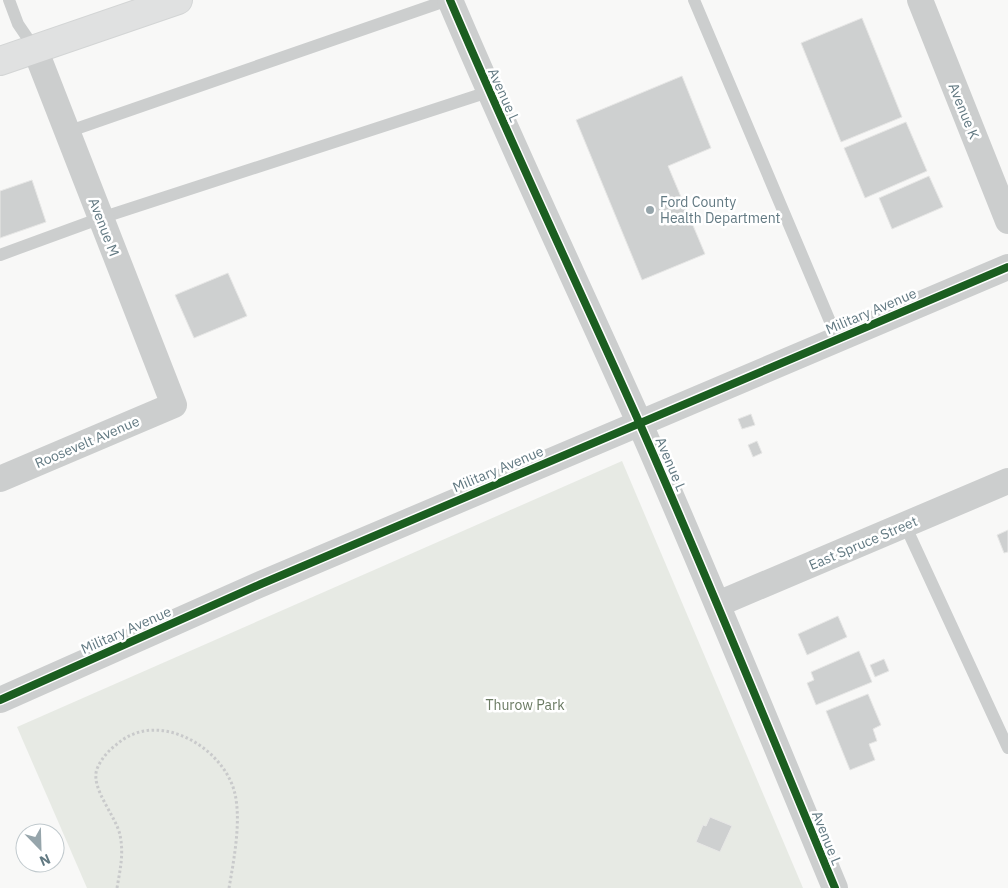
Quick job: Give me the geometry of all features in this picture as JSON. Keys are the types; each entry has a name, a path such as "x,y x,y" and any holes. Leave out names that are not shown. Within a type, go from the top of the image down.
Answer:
{"main road":[{"path":"0,61 178,0"}],"street":[{"name":"Avenue L","path":"449,0 488,92 639,423 718,604 834,888"},
{"name":"Avenue K","path":"920,0 1008,221"},
{"name":"Avenue M","path":"35,50 174,405"},
{"name":"Military Avenue","path":"0,700 261,584 1008,266"},
{"name":"Roosevelt Avenue","path":"0,479 174,405"},
{"name":"East Spruce Street","path":"718,604 1008,481"}],"lane":[{"path":"9,0 18,24 35,50"},
{"path":"67,132 449,0"},
{"path":"694,0 837,338"},
{"path":"0,256 101,218 488,92"},
{"path":"905,525 1008,748"}],"path":[{"path":"117,888 121,870 122,848 120,833 96,782 97,770 110,749 120,741 130,735 160,730 176,733 192,740 217,761 227,774 234,790 237,813 229,888"}],"green space":[{"name":"Thurow Park","path":"622,461 803,888 87,888 65,837 65,823 59,823 17,727"}],"building":[{"path":"862,18 902,117 841,142 801,43"},
{"name":"Ford County Health Department","path":"682,76 711,148 668,166 705,254 642,280 576,120"},
{"path":"906,122 927,171 865,198 844,148"},
{"path":"929,176 943,207 892,229 879,198"},
{"path":"32,180 46,222 0,238 0,191"},
{"path":"228,273 247,316 194,338 175,295"},
{"path":"751,414 755,425 742,429 738,419"},
{"path":"757,441 762,453 753,457 748,445"},
{"path":"1008,530 1008,552 1004,553 997,535"},
{"path":"838,616 847,637 807,655 798,634"},
{"path":"859,651 872,682 816,705 807,683 814,680 811,672"},
{"path":"884,659 889,671 875,677 870,665"},
{"path":"868,694 881,725 873,729 877,741 869,744 875,760 850,770 826,711"},
{"path":"710,817 732,826 720,852 696,842 703,825 706,826"}],"cycle path":[{"path":"450,0 664,480 835,888"},
{"path":"0,700 261,584 1008,267"}],"place":[{"name":"Ford County Health Department","path":"650,210"}]}
